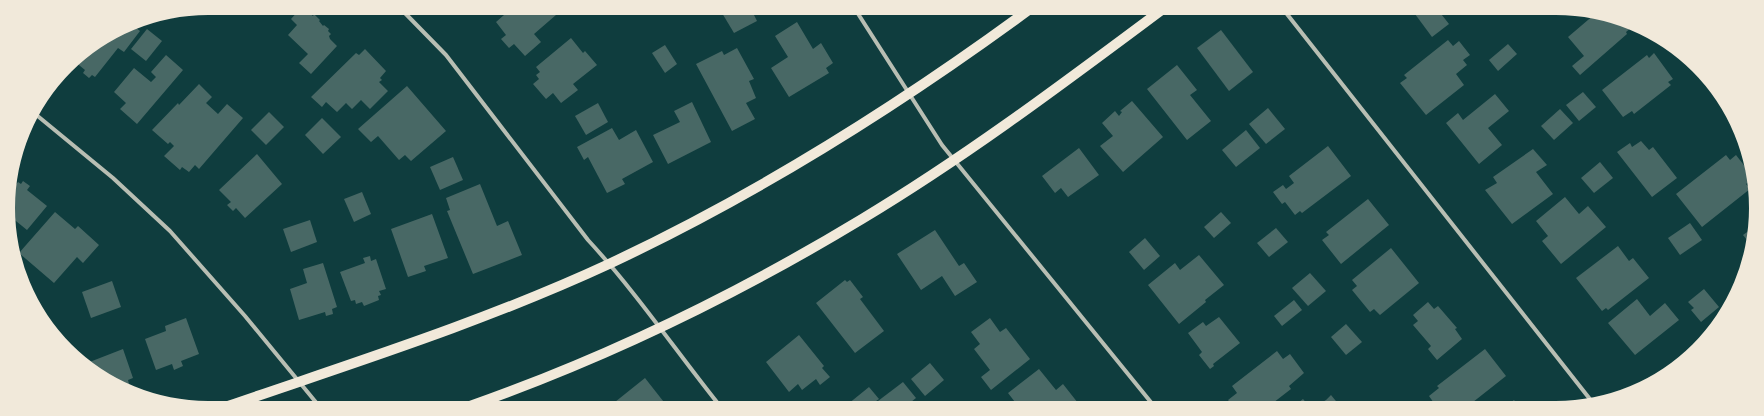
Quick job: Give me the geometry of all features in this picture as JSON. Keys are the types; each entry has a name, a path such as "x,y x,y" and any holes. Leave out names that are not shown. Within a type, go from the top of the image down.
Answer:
{"main road":[{"path":"242,401 469,322 610,264 712,213 848,133 909,94 1021,15"},
{"path":"483,401 599,356 661,327 776,268 863,218 954,161 1076,74 1155,15"}],"street":[{"path":"407,15 446,55 588,240 610,264 661,327 716,401"},
{"path":"859,15 954,161 1150,401"},
{"path":"1288,15 1589,398"},
{"path":"38,116 114,178 170,231 245,316 315,401"}],"building":[{"path":"295,15 315,15 323,26 324,25 329,29 328,31 331,34 329,36 330,39 337,46 311,74 299,63 308,54 288,35 297,25 291,19"},
{"path":"504,15 556,15 534,34 541,42 525,56 514,44 509,48 501,39 506,35 496,22"},
{"path":"723,15 754,15 757,21 734,33"},
{"path":"1416,15 1442,15 1449,24 1432,37"},
{"path":"1590,18 1618,25 1629,30 1626,32 1627,34 1580,75 1572,66 1584,56 1568,37"},
{"path":"797,22 813,49 821,43 833,63 826,68 829,73 789,97 771,68 788,57 775,36"},
{"path":"137,29 140,31 124,52 118,48 95,77 92,75 89,78 83,73 85,70 79,65 91,55 111,41 123,35"},
{"path":"147,29 162,41 146,61 131,49"},
{"path":"1221,30 1253,72 1229,91 1197,48"},
{"path":"571,38 583,53 585,51 597,65 573,84 578,90 561,103 553,93 546,99 533,84 539,79 536,75 540,72 536,67"},
{"path":"1448,40 1453,46 1459,41 1470,55 1463,60 1467,65 1456,74 1464,85 1426,115 1400,83 1407,78 1404,75"},
{"path":"1508,44 1517,54 1498,71 1489,60"},
{"path":"665,45 677,64 665,73 652,53"},
{"path":"737,48 754,79 749,81 756,98 746,103 755,119 732,131 696,64 722,51 724,55"},
{"path":"365,49 386,71 380,78 382,80 379,82 388,91 370,109 361,100 352,109 346,103 337,112 326,102 322,107 311,97 356,53 359,55"},
{"path":"1654,53 1673,79 1668,82 1671,85 1634,114 1632,111 1623,117 1602,90 1647,55 1649,58"},
{"path":"166,55 183,70 137,124 120,109 126,103 114,92 134,68 151,82 156,77 151,72"},
{"path":"1177,65 1197,90 1190,95 1211,121 1187,140 1147,89"},
{"path":"199,84 212,97 206,103 218,114 227,104 243,118 199,169 195,165 189,172 182,167 180,170 164,156 174,146 170,142 168,144 152,130"},
{"path":"407,86 446,131 411,161 405,155 399,160 378,136 371,142 358,129"},
{"path":"1583,92 1596,107 1579,121 1566,105"},
{"path":"1495,94 1509,111 1488,128 1502,145 1479,164 1446,123 1458,113 1463,120"},
{"path":"1132,101 1163,137 1123,172 1100,146 1113,136 1102,123 1115,111 1119,116 1122,112 1120,111"},
{"path":"692,102 711,142 668,164 653,135 680,122 674,111"},
{"path":"598,103 608,122 586,135 575,116"},
{"path":"1268,108 1285,129 1266,144 1249,124"},
{"path":"1560,109 1573,123 1554,140 1541,126"},
{"path":"269,112 284,127 266,145 251,130"},
{"path":"322,118 341,137 323,154 305,135"},
{"path":"612,128 619,140 636,130 653,162 622,179 625,184 607,193 588,157 584,160 577,147"},
{"path":"1246,130 1260,148 1236,167 1222,150"},
{"path":"1641,141 1649,150 1653,147 1677,178 1652,197 1617,152 1630,143 1632,147"},
{"path":"1328,146 1351,176 1302,213 1300,211 1295,215 1285,202 1282,204 1273,192 1283,185 1286,189 1294,183 1289,176"},
{"path":"1079,148 1099,175 1068,197 1061,188 1055,193 1042,176"},
{"path":"1533,149 1547,165 1536,172 1553,194 1512,224 1485,190 1497,183 1493,177"},
{"path":"257,154 282,184 245,218 236,208 233,211 227,205 231,202 219,190"},
{"path":"1726,155 1730,160 1736,155 1744,165 1748,190 1702,227 1676,194"},
{"path":"453,157 463,180 440,190 430,167"},
{"path":"1600,162 1613,178 1594,193 1581,178"},
{"path":"23,181 30,186 27,190 47,206 27,230 15,220 15,195 17,183 18,182 21,184"},
{"path":"480,184 497,226 508,221 522,255 473,274 447,211 450,210 446,198"},
{"path":"362,192 371,214 354,222 344,199"},
{"path":"1565,197 1579,214 1588,206 1606,227 1561,264 1542,241 1548,236 1536,221"},
{"path":"1368,199 1389,225 1341,264 1322,240 1329,235 1326,232"},
{"path":"55,212 75,229 78,226 99,245 83,263 77,257 54,283 21,255 20,251"},
{"path":"1221,212 1231,223 1214,238 1204,227"},
{"path":"432,214 448,258 424,266 426,271 408,277 391,229"},
{"path":"310,220 317,242 291,252 283,229"},
{"path":"1690,223 1702,240 1680,255 1668,238"},
{"path":"1276,228 1288,242 1269,257 1257,243"},
{"path":"935,230 959,266 964,263 977,282 955,296 942,276 921,290 897,254"},
{"path":"1747,232 1746,239 1743,235"},
{"path":"1145,238 1160,256 1144,270 1129,252"},
{"path":"1618,246 1629,261 1633,258 1649,278 1608,310 1606,308 1602,311 1576,278"},
{"path":"1391,248 1419,283 1380,315 1374,309 1370,312 1352,290 1357,286 1352,280"},
{"path":"1199,255 1224,285 1179,324 1148,285 1175,263 1180,270"},
{"path":"370,256 371,261 376,259 386,289 379,291 381,295 378,296 379,300 364,306 362,302 356,304 355,300 351,301 340,272 365,263 363,258"},
{"path":"323,263 337,307 332,309 333,314 326,316 325,312 299,320 290,289 307,283 303,269"},
{"path":"1310,273 1326,291 1308,306 1292,288"},
{"path":"845,280 847,282 850,280 863,297 860,299 884,331 855,353 816,303"},
{"path":"112,281 121,307 91,318 82,292"},
{"path":"1704,289 1719,307 1701,322 1691,310 1694,308 1688,302"},
{"path":"1637,299 1650,316 1665,303 1679,320 1635,355 1608,323"},
{"path":"1294,300 1302,310 1282,326 1274,316"},
{"path":"1428,302 1434,309 1438,306 1457,328 1455,329 1462,339 1437,360 1428,349 1431,346 1413,325 1418,321 1413,315"},
{"path":"1219,317 1240,343 1213,364 1214,366 1210,369 1199,355 1202,352 1188,333 1203,322 1206,326"},
{"path":"186,318 199,354 181,361 183,366 174,370 172,364 156,370 145,339 166,331 165,326"},
{"path":"990,318 1000,332 1006,328 1030,359 991,390 981,377 990,370 974,349 980,344 971,332"},
{"path":"1346,324 1362,342 1346,355 1331,337"},
{"path":"799,335 824,366 822,368 830,377 820,385 816,379 802,390 798,384 789,392 766,362"},
{"path":"123,349 133,378 128,380 129,384 111,375 91,361"},
{"path":"1485,349 1506,376 1474,401 1432,401 1429,396 1439,388 1437,386"},
{"path":"1277,351 1283,359 1290,354 1304,373 1289,386 1291,389 1275,401 1229,401 1228,400 1237,393 1232,386"},
{"path":"930,363 944,380 925,396 911,379"},
{"path":"1039,369 1056,390 1063,384 1076,401 1014,401 1008,393"},
{"path":"645,378 663,401 616,401"},
{"path":"903,382 916,398 912,401 878,401"},
{"path":"869,387 879,399 876,401 852,401"},
{"path":"1331,395 1336,401 1324,401"}]}
